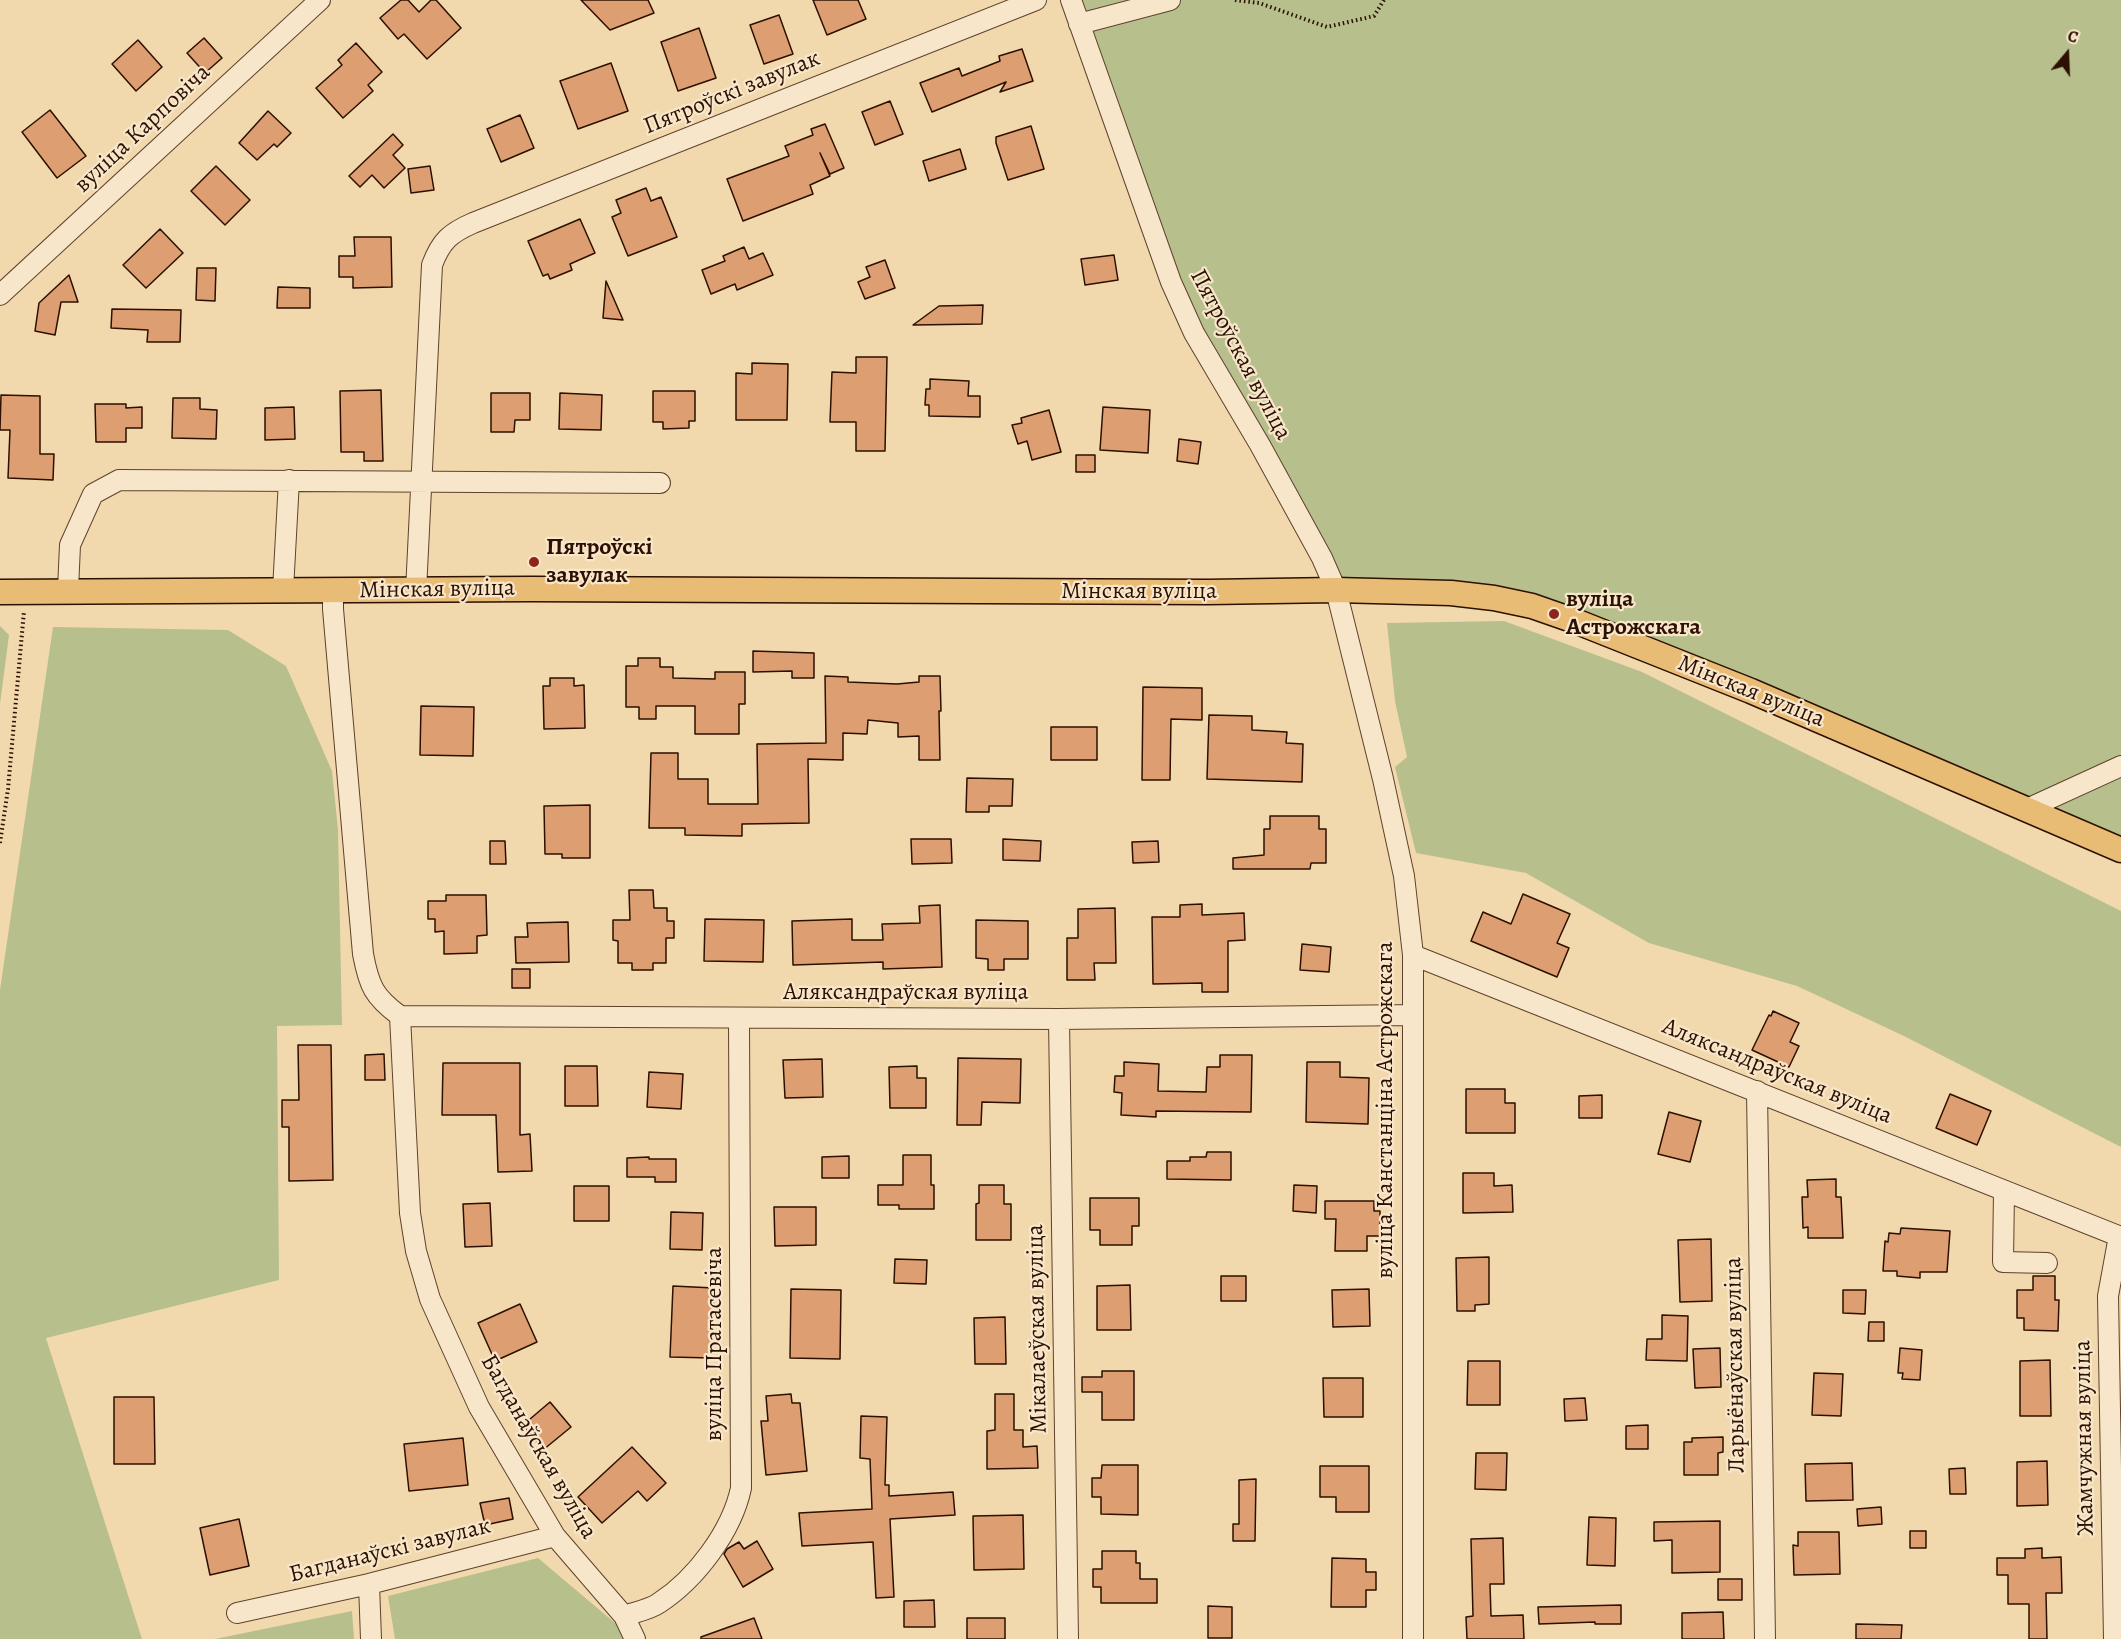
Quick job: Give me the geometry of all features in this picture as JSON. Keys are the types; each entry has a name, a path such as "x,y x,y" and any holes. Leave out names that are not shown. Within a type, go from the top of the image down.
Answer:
{"main road":[{"name":"Мінская вуліца","path":"8,599 68,590 543,589 1232,592 1336,590 1451,593 1494,598 1532,606 1575,621 1751,691 2121,850"}],"street":[{"name":"вуліца Карповіча","path":"0,295 320,0"},
{"name":"Пятроўскі завулак","path":"416,591 432,265 445,239 458,229 473,222 1036,0"},
{"name":"Пятроўская вуліца","path":"1071,0 1183,311 1260,445 1336,590"},
{"path":"1079,24 1170,0"},
{"path":"68,590 70,545 93,494 119,480 660,483"},
{"path":"283,591 289,480"},
{"name":"вуліца Канстанціна Астрожскага","path":"1336,590 1383,779 1404,876 1413,955 1413,1639"},
{"path":"333,591 363,954 368,980 378,999 400,1016"},
{"path":"2027,809 2121,766"},
{"name":"Аляксандраўская вуліца","path":"1413,955 1757,1090 2120,1237"},
{"name":"Аляксандраўская вуліца","path":"400,1016 1059,1019 1413,1015"},
{"name":"Багданаўская вуліца","path":"400,1016 410,1213 416,1251 430,1299 479,1407 555,1536 624,1616 635,1639"},
{"name":"вуліца Пратасевіча","path":"624,1616 657,1605 685,1582 714,1546 736,1508 741,1488 740,1018"},
{"name":"Мікалаеўская вуліца","path":"1059,1019 1068,1639"},
{"name":"Ларыёнаўская вуліца","path":"1757,1090 1765,1639"},
{"path":"2004,1191 2002,1262 2047,1263"},
{"name":"Жамчужная вуліца","path":"2114,1639 2108,1296 2120,1237"},
{"name":"Багданаўскі завулак","path":"237,1613 369,1584 555,1536"},
{"path":"369,1584 371,1639"}],"path":[{"path":"1235,0 1259,3 1327,27 1374,16 1384,0"},
{"path":"0,843 8,789 25,606 8,599"}],"green space":[{"path":"1071,0 2121,0 2121,850 1532,606 1336,590 1194,334"},
{"path":"1504,621 1642,672 2121,911 2121,1147 1904,1036 1797,986 1649,943 1526,873 1416,853 1395,767 1407,757 1395,701 1387,623"},
{"path":"0,626 9,635 0,704"},
{"path":"53,627 228,630 286,666 332,771 338,830 342,1025 277,1026 279,1280 46,1338 142,1639 0,1639 0,990"},
{"path":"538,1558 621,1628 623,1639 395,1639 388,1596"},
{"path":"352,1611 354,1639 215,1639"}],"building":[{"path":"401,0 408,0 419,12 431,0 436,0 461,28 427,59 404,34 398,39 380,18"},
{"path":"581,0 648,0 654,13 610,30"},
{"path":"813,0 858,0 866,19 827,35"},
{"path":"779,15 793,54 764,64 750,25"},
{"path":"699,28 716,78 678,91 661,42"},
{"path":"204,38 222,58 205,73 187,53"},
{"path":"138,40 162,67 136,91 112,64"},
{"path":"356,43 382,72 368,85 373,91 343,118 316,88 342,65 338,60"},
{"path":"1022,49 1033,81 1000,92 1006,82 932,112 920,83 959,68 962,76 1000,61 999,56"},
{"path":"611,63 628,111 578,129 560,81"},
{"path":"890,101 903,134 875,145 862,112"},
{"path":"50,110 86,156 57,178 22,132"},
{"path":"268,111 291,133 277,147 274,144 257,160 239,143"},
{"path":"520,115 534,148 501,162 487,129"},
{"path":"825,124 844,168 830,174 820,153 830,176 810,185 813,194 743,221 727,179 789,156 785,146 813,135 811,129"},
{"path":"1031,126 1044,169 1008,180 996,137"},
{"path":"393,134 403,145 393,155 405,168 384,188 372,175 360,187 349,176"},
{"path":"960,149 966,169 929,181 923,161"},
{"path":"216,166 250,200 225,225 191,191"},
{"path":"430,166 434,190 411,193 408,169"},
{"path":"646,188 651,201 661,197 677,237 628,256 612,217 621,213 616,200"},
{"path":"580,219 595,253 570,264 572,270 550,279 548,274 543,276 528,241"},
{"path":"160,229 183,253 146,288 123,265"},
{"path":"354,237 391,237 392,287 353,288 353,277 339,277 339,256 355,256"},
{"path":"744,247 749,259 763,253 773,275 737,290 735,284 711,294 702,270 725,261 723,256"},
{"path":"1114,255 1118,280 1085,285 1081,259"},
{"path":"885,260 895,288 865,299 858,282 870,277 866,267"},
{"path":"197,268 216,268 215,301 196,300"},
{"path":"69,275 78,302 61,302 55,335 35,331 39,303"},
{"path":"606,281 623,320 603,318"},
{"path":"278,287 310,288 310,308 277,308"},
{"path":"983,305 982,324 913,325 939,306"},
{"path":"112,309 181,310 180,342 147,342 148,330 111,328"},
{"path":"856,357 887,357 885,451 856,451 856,422 830,422 832,372 856,373"},
{"path":"752,363 788,364 787,420 736,420 736,373 752,374"},
{"path":"930,379 969,381 968,396 980,396 980,417 929,416 929,405 925,405 926,389 930,389"},
{"path":"381,390 383,461 364,461 364,452 341,452 340,391"},
{"path":"653,391 695,391 695,421 689,421 689,428 663,429 663,422 653,422"},
{"path":"491,393 530,393 530,420 515,420 514,432 491,432"},
{"path":"560,393 602,395 601,430 559,429"},
{"path":"1,395 40,396 40,454 54,454 53,480 8,478 10,430 0,430"},
{"path":"173,398 200,398 200,409 217,410 216,439 172,438"},
{"path":"95,404 126,404 126,408 142,407 142,428 126,428 126,442 96,442"},
{"path":"294,407 295,439 265,440 265,408"},
{"path":"1103,407 1150,410 1148,453 1100,450"},
{"path":"1049,410 1061,452 1032,460 1027,441 1018,444 1012,425 1022,423 1021,418"},
{"path":"1179,439 1201,442 1198,464 1177,461"},
{"path":"1076,455 1095,455 1095,472 1076,472"},
{"path":"753,651 814,653 814,678 792,678 792,671 753,672"},
{"path":"638,658 660,658 660,667 673,667 673,678 715,679 715,672 745,672 745,704 739,704 739,734 695,734 695,706 656,706 656,719 639,719 639,707 626,707 626,666 638,666"},
{"path":"825,676 848,677 848,682 897,684 919,682 919,676 940,676 940,760 919,760 919,736 898,737 898,723 868,720 867,734 843,733 843,760 808,759 809,823 742,824 742,836 685,835 685,828 649,828 651,753 678,753 678,779 708,779 708,804 758,804 757,744 826,743"},
{"path":"550,678 574,678 574,686 584,685 585,728 544,729 543,686 550,686"},
{"path":"1143,687 1202,688 1202,720 1171,719 1170,780 1142,780"},
{"path":"421,706 474,707 473,756 420,755"},
{"path":"1209,715 1252,716 1252,730 1287,732 1286,743 1303,744 1302,782 1207,779"},
{"path":"1051,727 1097,727 1097,760 1051,760"},
{"path":"967,778 1013,779 1012,806 989,806 989,812 966,812"},
{"path":"590,805 590,858 562,858 562,854 545,854 544,806"},
{"path":"1270,816 1319,816 1319,829 1326,829 1326,863 1311,863 1310,869 1233,869 1233,858 1264,855 1264,829 1270,829"},
{"path":"911,839 951,839 952,863 912,864"},
{"path":"1003,839 1041,841 1040,861 1003,860"},
{"path":"490,841 505,841 506,864 490,864"},
{"path":"1158,841 1159,862 1133,863 1132,842"},
{"path":"629,890 653,890 654,908 667,908 667,921 674,921 674,938 666,938 666,963 653,963 653,970 632,970 632,963 618,963 618,941 613,940 613,920 630,920"},
{"path":"1523,894 1570,914 1557,943 1569,948 1557,977 1471,941 1483,912 1511,924"},
{"path":"446,895 486,895 487,935 477,936 477,953 444,954 444,931 435,932 435,919 428,919 428,901 446,901"},
{"path":"1202,904 1202,915 1244,913 1245,940 1228,941 1228,992 1202,992 1202,983 1153,984 1152,917 1180,917 1180,905"},
{"path":"940,905 942,967 883,969 883,962 793,965 792,921 852,919 852,940 883,940 882,924 920,923 919,906"},
{"path":"1115,908 1116,963 1094,963 1095,980 1067,980 1067,938 1078,938 1078,909"},
{"path":"705,919 764,920 763,962 704,961"},
{"path":"976,920 1028,921 1028,959 1004,959 1004,970 988,970 988,959 976,958"},
{"path":"568,922 569,962 516,963 515,937 528,937 527,923"},
{"path":"1302,944 1331,947 1329,972 1300,970"},
{"path":"512,969 530,969 530,988 512,988"},
{"path":"1773,1011 1799,1023 1790,1042 1799,1046 1789,1067 1752,1050"},
{"path":"298,1045 331,1045 333,1180 289,1181 289,1127 282,1127 282,1100 299,1100"},
{"path":"384,1054 385,1080 365,1080 365,1055"},
{"path":"1220,1055 1252,1055 1251,1112 1156,1111 1156,1117 1121,1115 1122,1093 1114,1092 1115,1076 1124,1076 1124,1062 1159,1064 1158,1091 1206,1092 1207,1067 1220,1067"},
{"path":"958,1058 1021,1059 1020,1103 982,1102 981,1125 957,1125"},
{"path":"822,1059 823,1097 785,1098 783,1060"},
{"path":"1307,1062 1340,1062 1340,1077 1369,1078 1368,1124 1306,1122"},
{"path":"443,1063 520,1063 520,1135 530,1134 532,1171 498,1172 496,1115 442,1115"},
{"path":"565,1066 597,1066 598,1106 565,1106"},
{"path":"917,1066 917,1078 926,1078 926,1108 890,1108 889,1067"},
{"path":"649,1072 683,1074 681,1109 647,1107"},
{"path":"1466,1089 1505,1089 1505,1103 1515,1103 1515,1133 1466,1133"},
{"path":"1950,1094 1991,1111 1977,1145 1936,1128"},
{"path":"1602,1095 1602,1118 1579,1118 1579,1096"},
{"path":"1669,1112 1701,1121 1690,1162 1658,1154"},
{"path":"1207,1152 1231,1152 1231,1180 1167,1179 1167,1161 1190,1161 1190,1157 1206,1157"},
{"path":"903,1155 931,1155 934,1209 899,1209 899,1205 878,1205 878,1185 903,1185"},
{"path":"849,1156 849,1178 822,1178 822,1157"},
{"path":"649,1157 649,1159 676,1159 676,1182 655,1182 655,1177 627,1177 627,1158"},
{"path":"1463,1173 1494,1173 1494,1186 1512,1185 1513,1212 1463,1213"},
{"path":"1836,1179 1836,1197 1841,1197 1843,1238 1808,1238 1808,1227 1803,1228 1802,1197 1808,1197 1807,1180"},
{"path":"979,1185 1004,1185 1004,1204 1011,1204 1011,1240 976,1240 976,1204 979,1203"},
{"path":"1294,1185 1317,1186 1316,1213 1293,1211"},
{"path":"574,1186 609,1186 609,1221 574,1221"},
{"path":"1090,1198 1139,1198 1139,1226 1132,1226 1132,1245 1100,1245 1100,1230 1090,1230"},
{"path":"1325,1201 1374,1201 1374,1211 1380,1211 1380,1236 1367,1236 1367,1251 1335,1251 1336,1219 1325,1219"},
{"path":"490,1203 492,1246 465,1247 463,1204"},
{"path":"774,1207 816,1207 816,1245 775,1246"},
{"path":"671,1212 703,1213 702,1250 670,1249"},
{"path":"1901,1228 1950,1231 1947,1272 1920,1272 1920,1278 1897,1276 1897,1271 1883,1271 1885,1241 1888,1242 1889,1233 1900,1234"},
{"path":"1711,1239 1712,1301 1680,1302 1678,1240"},
{"path":"1489,1257 1489,1304 1475,1305 1475,1311 1457,1311 1456,1258"},
{"path":"895,1259 927,1260 926,1284 894,1283"},
{"path":"1221,1276 1246,1276 1246,1301 1221,1301"},
{"path":"2033,1276 2055,1276 2055,1300 2059,1300 2058,1331 2024,1330 2024,1318 2017,1318 2017,1290 2033,1290"},
{"path":"1130,1285 1131,1330 1097,1330 1097,1286"},
{"path":"673,1286 714,1288 712,1358 670,1357"},
{"path":"791,1289 841,1290 840,1359 790,1358"},
{"path":"1369,1289 1370,1326 1333,1327 1332,1290"},
{"path":"1843,1290 1866,1290 1865,1314 1843,1313"},
{"path":"520,1304 537,1342 495,1361 478,1323"},
{"path":"1662,1315 1688,1316 1687,1361 1646,1360 1647,1339 1662,1339"},
{"path":"1005,1317 1006,1364 975,1364 974,1318"},
{"path":"1869,1322 1884,1322 1884,1341 1868,1341"},
{"path":"1720,1348 1721,1387 1695,1388 1693,1349"},
{"path":"1900,1348 1922,1350 1920,1380 1902,1379 1903,1373 1898,1373"},
{"path":"2050,1360 2051,1416 2020,1416 2020,1361"},
{"path":"1468,1361 1500,1361 1500,1405 1467,1405"},
{"path":"1102,1371 1134,1371 1134,1420 1102,1420 1102,1392 1082,1392 1082,1377 1102,1377"},
{"path":"1814,1373 1843,1374 1841,1416 1812,1415"},
{"path":"1323,1378 1363,1378 1363,1417 1324,1417"},
{"path":"791,1394 792,1403 800,1403 807,1471 766,1475 761,1421 768,1421 766,1396"},
{"path":"995,1394 1014,1394 1014,1430 1023,1430 1023,1447 1037,1446 1038,1468 987,1469 987,1431 995,1430"},
{"path":"114,1397 154,1397 155,1464 114,1464"},
{"path":"1585,1398 1587,1420 1565,1421 1564,1399"},
{"path":"550,1402 571,1427 543,1450 523,1425"},
{"path":"861,1416 887,1417 885,1485 889,1485 889,1496 953,1492 955,1515 890,1519 894,1597 876,1598 873,1542 802,1546 799,1513 872,1509 870,1459 860,1458"},
{"path":"1648,1425 1648,1449 1626,1449 1626,1426"},
{"path":"1723,1437 1723,1452 1718,1453 1718,1475 1684,1475 1684,1442 1692,1442 1692,1438"},
{"path":"463,1438 468,1485 409,1491 404,1444"},
{"path":"632,1447 666,1483 647,1501 638,1491 602,1523 578,1497"},
{"path":"1476,1453 1507,1453 1506,1490 1475,1489"},
{"path":"2047,1461 2048,1505 2017,1506 2017,1462"},
{"path":"1852,1463 1853,1500 1806,1501 1805,1464"},
{"path":"1102,1465 1138,1465 1138,1515 1101,1514 1101,1497 1092,1497 1092,1478 1101,1478"},
{"path":"1320,1466 1369,1466 1369,1512 1336,1512 1336,1497 1320,1497"},
{"path":"1965,1468 1966,1494 1950,1494 1949,1469"},
{"path":"1256,1479 1255,1541 1233,1541 1233,1524 1239,1524 1239,1480"},
{"path":"509,1498 513,1519 485,1525 480,1503"},
{"path":"1881,1507 1882,1524 1858,1526 1857,1509"},
{"path":"1023,1515 1024,1569 974,1570 973,1516"},
{"path":"1589,1517 1616,1518 1615,1566 1587,1565"},
{"path":"239,1519 249,1566 210,1575 200,1528"},
{"path":"1720,1521 1720,1572 1672,1573 1672,1540 1654,1541 1654,1522"},
{"path":"1910,1531 1926,1531 1926,1548 1910,1548"},
{"path":"1798,1532 1839,1532 1840,1574 1794,1575 1793,1545 1798,1546"},
{"path":"1503,1538 1504,1584 1490,1584 1491,1616 1523,1615 1524,1639 1467,1639 1466,1617 1473,1616 1471,1539"},
{"path":"757,1541 773,1569 743,1587 724,1554 727,1549 739,1542 744,1549"},
{"path":"2042,1548 2042,1558 2061,1557 2062,1593 2046,1593 2047,1639 2029,1639 2029,1604 2008,1604 2008,1575 1997,1575 1997,1558 2025,1558 2025,1549"},
{"path":"1102,1551 1136,1551 1136,1563 1140,1563 1140,1579 1157,1579 1157,1603 1101,1603 1101,1587 1093,1587 1093,1569 1102,1569"},
{"path":"1332,1558 1366,1559 1366,1572 1376,1572 1376,1590 1366,1590 1366,1607 1331,1607"},
{"path":"1718,1579 1742,1579 1742,1600 1718,1600"},
{"path":"934,1600 935,1627 904,1627 904,1601"},
{"path":"1621,1605 1621,1624 1595,1624 1595,1622 1539,1624 1538,1607"},
{"path":"1208,1606 1232,1607 1232,1638 1208,1638"},
{"path":"1723,1612 1724,1639 1682,1639 1682,1613"},
{"path":"754,1618 762,1639 701,1639 701,1637"},
{"path":"967,1618 1005,1618 1005,1639 967,1639"},
{"path":"1856,1624 1902,1625 1901,1639 1856,1639"}],"place":[{"name":"Пятроўскі завулак","path":"534,562"},
{"name":"вуліца Астрожскага","path":"1554,614"}]}
